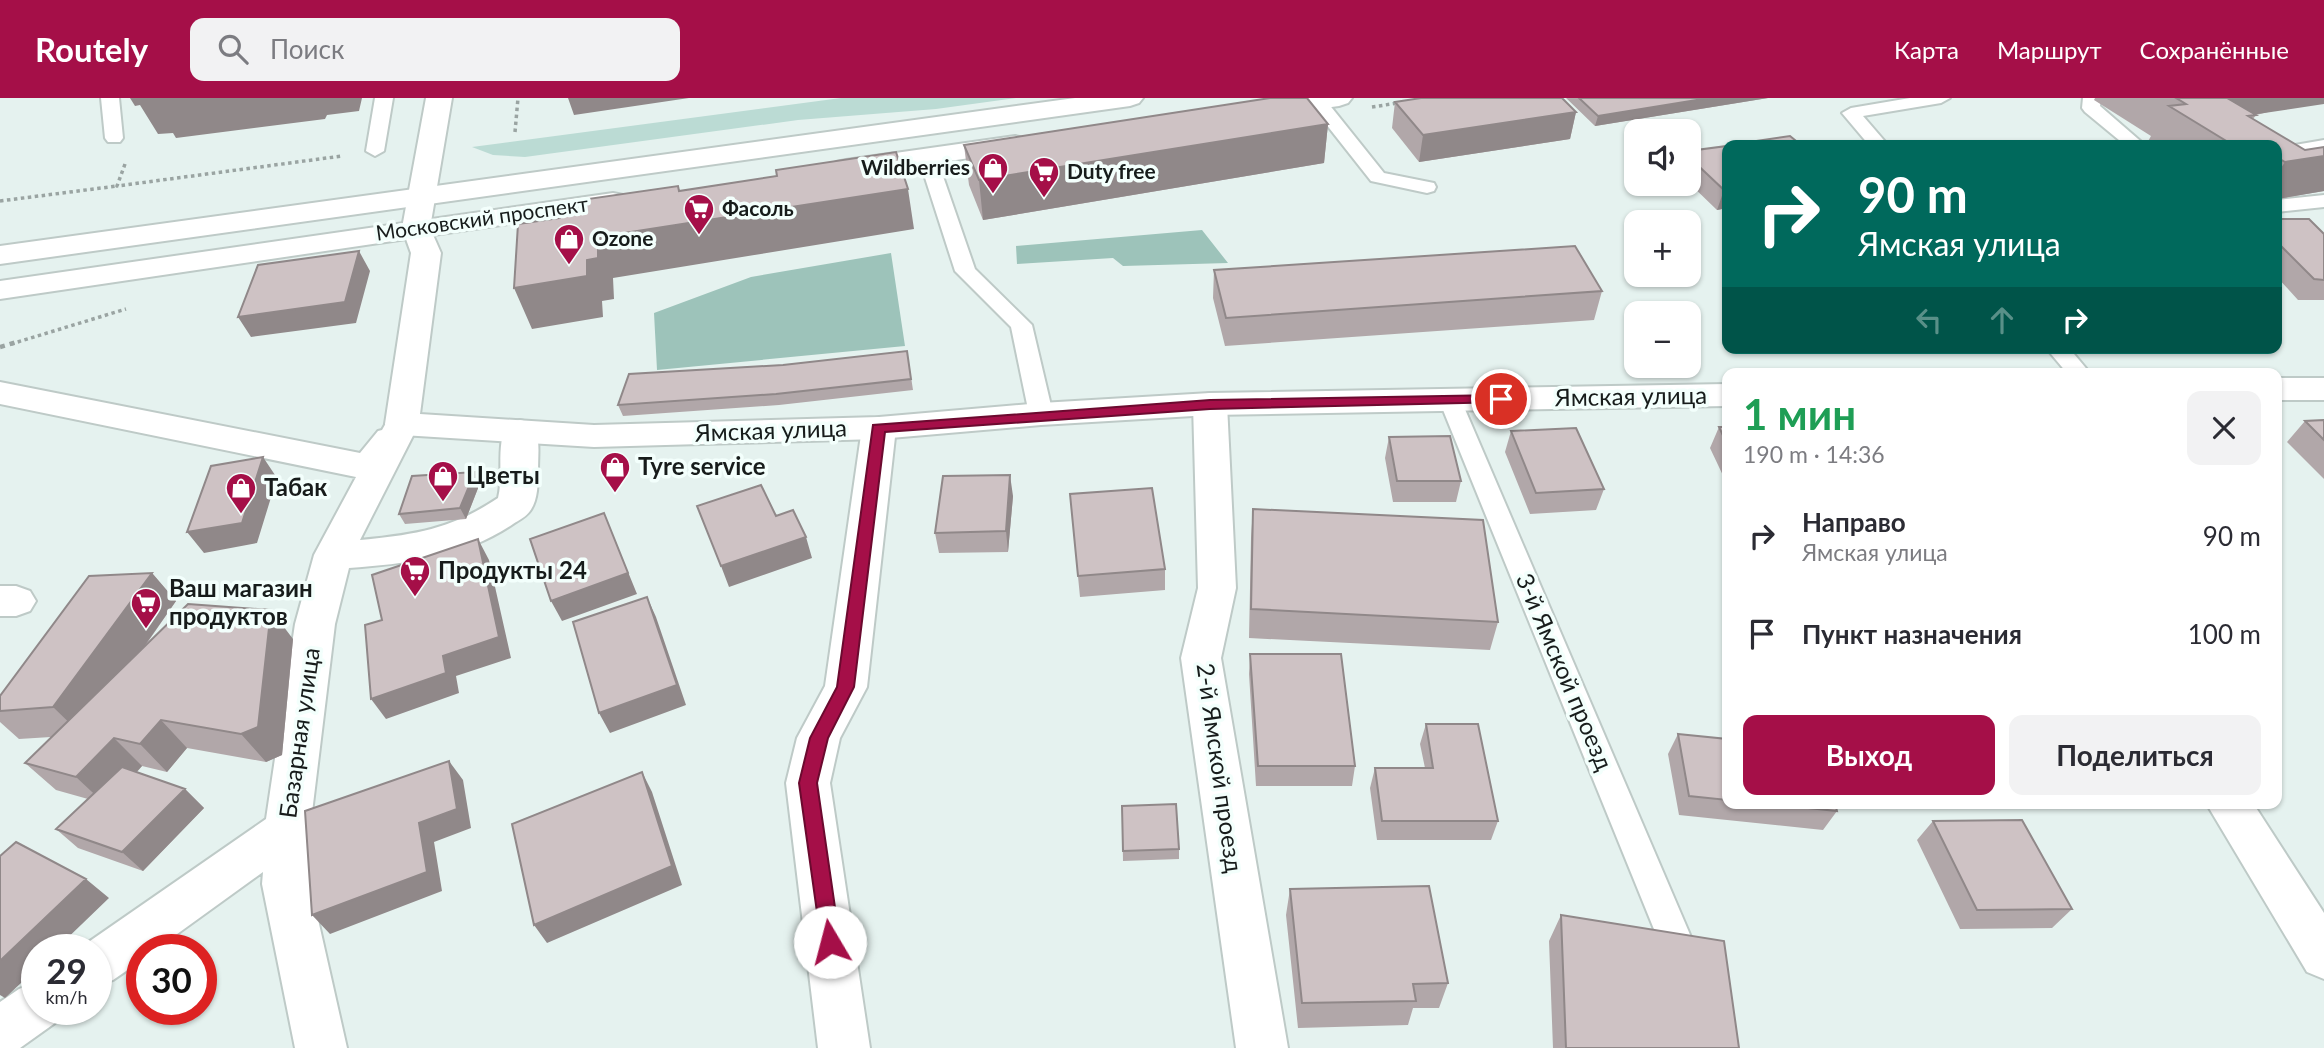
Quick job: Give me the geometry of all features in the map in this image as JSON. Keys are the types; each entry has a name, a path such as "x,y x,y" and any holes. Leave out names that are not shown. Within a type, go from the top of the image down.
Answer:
{"main road":[{"path":"416,228 439,98"},
{"name":"Московский проспект","path":"0,255 1130,98"},
{"path":"1237,113 1328,100"},
{"path":"818,172 1035,141"},
{"name":"Московский проспект","path":"0,290 642,197"},
{"name":"Базарная улица","path":"321,1048 286,884 287,829 315,624 333,555 402,424 426,253 416,228"},
{"path":"2282,389 2324,389"},
{"path":"0,393 368,467 402,424"},
{"name":"Ямская улица","path":"402,424 594,436 878,428 1041,414 1210,404 1722,396"},
{"name":"2-й Ямской проезд","path":"1210,404 1217,588 1201,658 1262,1048"},
{"path":"844,1048 808,783 819,738 846,687 878,428"},
{"path":"333,555 399,551 433,545 464,536 489,524 515,505 520,483 520,431"},
{"path":"2232,809 2324,956"},
{"path":"112,953 287,829"},
{"path":"0,1032 21,1017"}],"lane":[{"path":"110,98 114,138"},
{"path":"374,151 384,98"},
{"path":"1875,140 1851,113 1941,98"},
{"path":"2092,98 2091,108 2130,140"},
{"path":"1328,100 1378,177 1427,187"},
{"path":"2282,152 2324,145"},
{"path":"927,156 965,271 1021,325 1041,414"},
{"path":"2282,205 2321,197"},
{"path":"2062,354 2075,368"},
{"name":"3-й Ямской проезд","path":"1450,400 1677,944"}],"path":[{"path":"515,132 518,98"},
{"path":"114,138 128,156 117,186"},
{"path":"0,201 347,155"}],"green space":[{"path":"841,98 1016,98 936,109 798,120 525,157 493,155 472,147"},
{"path":"1202,230 1228,263 1123,266 1113,258 1017,264 1016,246"},
{"path":"891,253 905,346 657,370 654,313 751,277"}],"building":[{"path":"1270,98 1307,98 1328,124 979,180 964,145"},
{"path":"1421,98 1562,98 1576,112 1423,135 1395,102"},
{"path":"1579,98 1709,98 1598,116"},
{"path":"2176,98 2227,98 2256,115 2248,116 2305,150 2324,147 2324,156 2285,162 2282,160 2282,140 2225,140 2169,106 2186,104"},
{"path":"1790,136 1795,140 1763,140"},
{"path":"1722,147 1722,188 1701,168 1701,149"},
{"path":"896,152 908,189 598,237 598,258 587,260 587,276 514,288 518,224 560,218 560,203 678,186 679,191 777,176 776,170"},
{"path":"2282,219 2309,219 2324,234 2324,280 2314,279 2282,247"},
{"path":"1575,246 1602,291 1226,318 1214,270"},
{"path":"359,251 345,302 238,317 258,265"},
{"path":"907,351 911,379 776,394 618,405 629,374 783,365"},
{"path":"2324,420 2324,440 2305,421"},
{"path":"1576,428 1604,489 1536,493 1511,431"},
{"path":"1450,436 1461,481 1397,481 1389,437"},
{"path":"263,457 242,523 187,532 211,466"},
{"path":"475,472 460,508 399,514 412,476"},
{"path":"1010,475 1006,531 935,533 943,476"},
{"path":"761,485 776,516 793,510 806,537 721,566 697,506"},
{"path":"1152,488 1165,569 1078,576 1070,494"},
{"path":"1253,509 1483,520 1498,622 1251,609"},
{"path":"604,513 628,573 551,601 530,539"},
{"path":"478,539 499,637 443,656 446,673 371,699 365,625 382,620 372,575"},
{"path":"152,573 53,707 0,711 0,696 89,576"},
{"path":"647,597 677,685 599,713 573,622"},
{"path":"188,604 271,610 258,727 241,734 161,720 140,744 114,738 76,777 25,763"},
{"path":"1250,654 1341,654 1355,766 1258,766"},
{"path":"1426,724 1478,724 1498,821 1382,821 1375,768 1433,768"},
{"path":"1678,734 1722,738 1722,799 1689,796"},
{"path":"449,761 457,809 419,823 427,872 312,915 305,811"},
{"path":"122,767 185,789 122,852 56,829"},
{"path":"642,772 672,866 534,925 512,824"},
{"path":"1176,804 1179,849 1123,851 1122,806"},
{"path":"2022,820 2072,909 1977,910 1933,821"},
{"path":"16,842 86,879 28,934 21,934 21,941 0,961 0,856"},
{"path":"1429,886 1448,983 1413,984 1416,1001 1302,1003 1290,889"},
{"path":"1561,915 1724,941 1739,1048 1566,1048"}],"place":[{"name":"Wildberries","path":"993,195"},
{"name":"Duty free","path":"1044,199"},
{"name":"Фасоль","path":"699,236"},
{"name":"Ozone","path":"569,266"},
{"name":"Tyre service","path":"615,494"},
{"name":"Цветы","path":"443,503"},
{"name":"Табак","path":"241,515"},
{"name":"Продукты 24","path":"415,598"},
{"name":"Ваш магазин продуктов","path":"146,630"}],"route":[{"path":"830,942 808,783 819,738 846,687 878,428 1041,414 1210,404 1501,399"}]}
